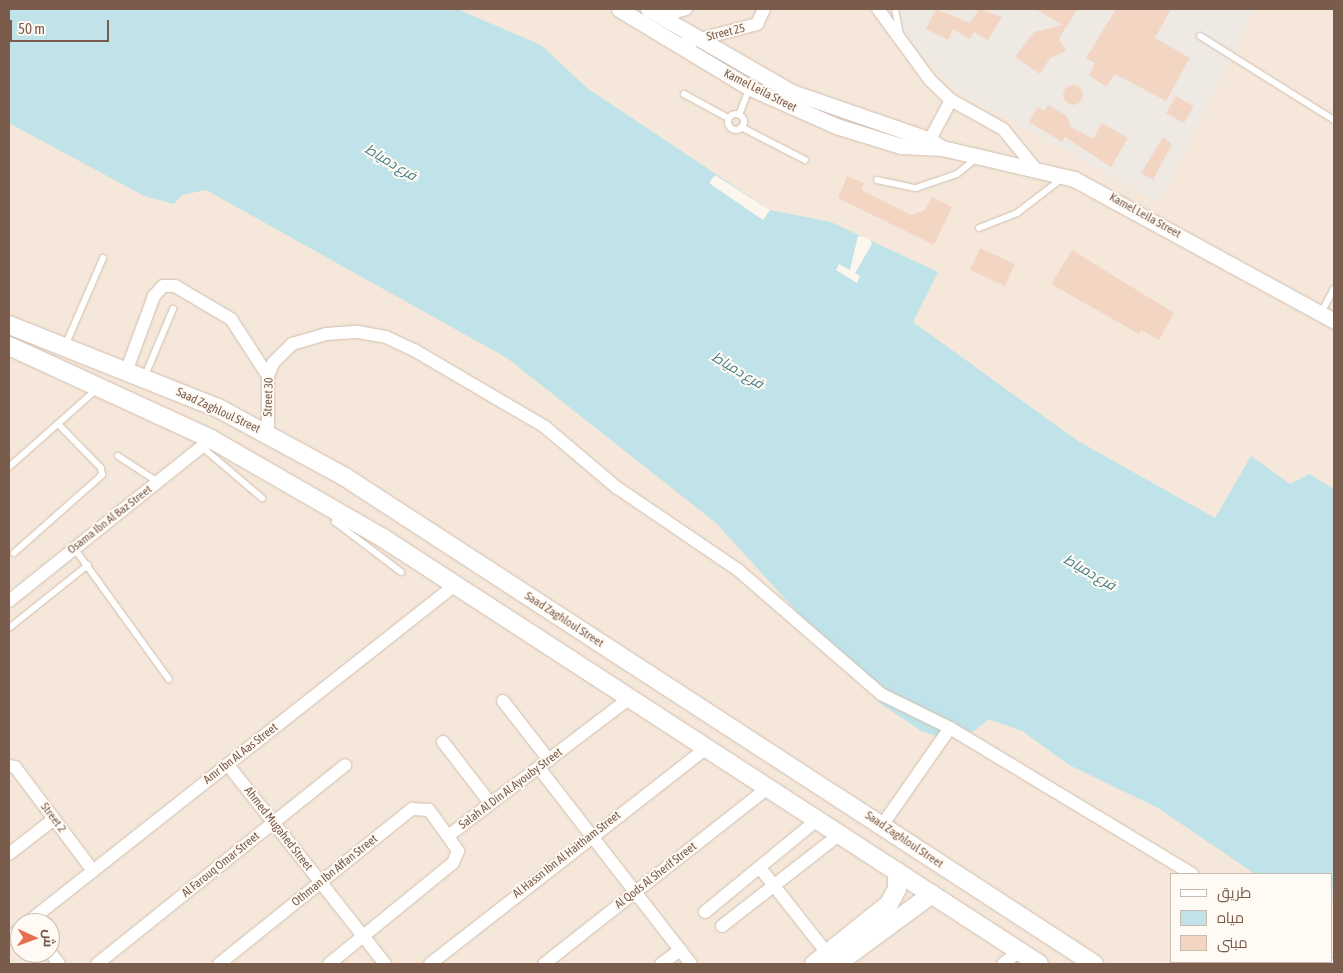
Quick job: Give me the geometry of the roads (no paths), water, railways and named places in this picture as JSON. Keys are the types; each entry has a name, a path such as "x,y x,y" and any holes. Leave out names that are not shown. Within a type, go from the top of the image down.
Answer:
{"main road":[{"name":"Saad Zaghloul Street","path":"9,325 144,379 268,434 345,477 566,622 883,824 1094,964"},
{"path":"9,346 98,388 338,512 456,585 1039,964"},
{"path":"566,622 559,628 569,658"},
{"path":"569,658 598,653 602,644"},
{"path":"826,961 889,904 897,889 897,871"},
{"path":"826,961 932,894"}],"street":[{"name":"Kamel Leila Street","path":"619,9 677,45 753,80 836,126 1034,167 1065,176 1102,192 1327,317"},
{"path":"654,13 686,9"},
{"name":"Street 25","path":"677,45 757,24 764,9"},
{"path":"878,9 902,45 951,100 1003,129 1034,167"},
{"name":"Kamel Leila Street","path":"654,13 697,40 753,80"},
{"path":"926,145 951,100"},
{"path":"126,372 154,296 163,286 175,286 230,319 268,376"},
{"name":"Street 30","path":"268,434 268,376 273,362 292,344 326,334 386,337 545,427 616,487 738,570 881,694 950,728 1190,873"},
{"name":"Osama Ibn Al Baz Street","path":"9,601 206,443"},
{"name":"Amr Ibn Al Aas Street","path":"40,913 456,585"},
{"name":"Salah Al Din Al Ayouby Street","path":"329,964 456,861 458,851 448,836 630,698"},
{"path":"503,701 591,835 691,964"},
{"path":"883,824 950,728"},
{"path":"443,742 491,804"},
{"name":"Al Hassn Ibn Al Haitham Street","path":"430,964 591,835 706,748"},
{"name":"Ahmed Mugahed Street","path":"228,765 384,964"},
{"name":"Al Farouq Omar Street","path":"97,964 345,765"},
{"name":"Street 2","path":"10,766 54,819 93,871"},
{"name":"Al Qods Al Sherif Street","path":"544,964 768,788"},
{"name":"Othman Ibn Affan Street","path":"219,964 416,807 429,810 448,836"},
{"path":"9,852 54,819"},
{"path":"705,912 817,820"},
{"path":"722,926 840,834"},
{"path":"760,868 826,961"},
{"path":"661,964 680,950"},
{"path":"1003,964 1019,952"}],"lane":[{"path":"895,9 902,45"},
{"path":"1200,36 1334,120"},
{"path":"742,127 740,114 753,80"},
{"path":"684,94 728,118 732,129 742,127 806,160"},
{"path":"728,118 740,114"},
{"path":"877,180 916,188 957,174 979,156"},
{"path":"979,228 1017,213 1065,176"},
{"path":"64,347 103,258"},
{"path":"1327,317 1334,289"},
{"path":"144,379 173,309"},
{"path":"9,466 98,388"},
{"path":"14,553 102,475 101,468 58,424"},
{"path":"206,443 262,498"},
{"path":"118,456 159,482"},
{"path":"338,512 334,521 401,572"},
{"path":"74,548 169,679"},
{"path":"9,628 88,565"}],"water":[{"name":"فرع دمياط","path":"9,9 457,9 541,45 587,88 770,210 831,222 938,272 913,322 1078,441 1215,518 1251,456 1290,484 1309,474 1334,489 1334,931 1333,873 1254,873 1158,808 1069,765 1022,731 989,719 974,731 944,738 923,732 881,704 716,523 507,358 206,190 182,195 174,204 144,196 9,123"}]}
